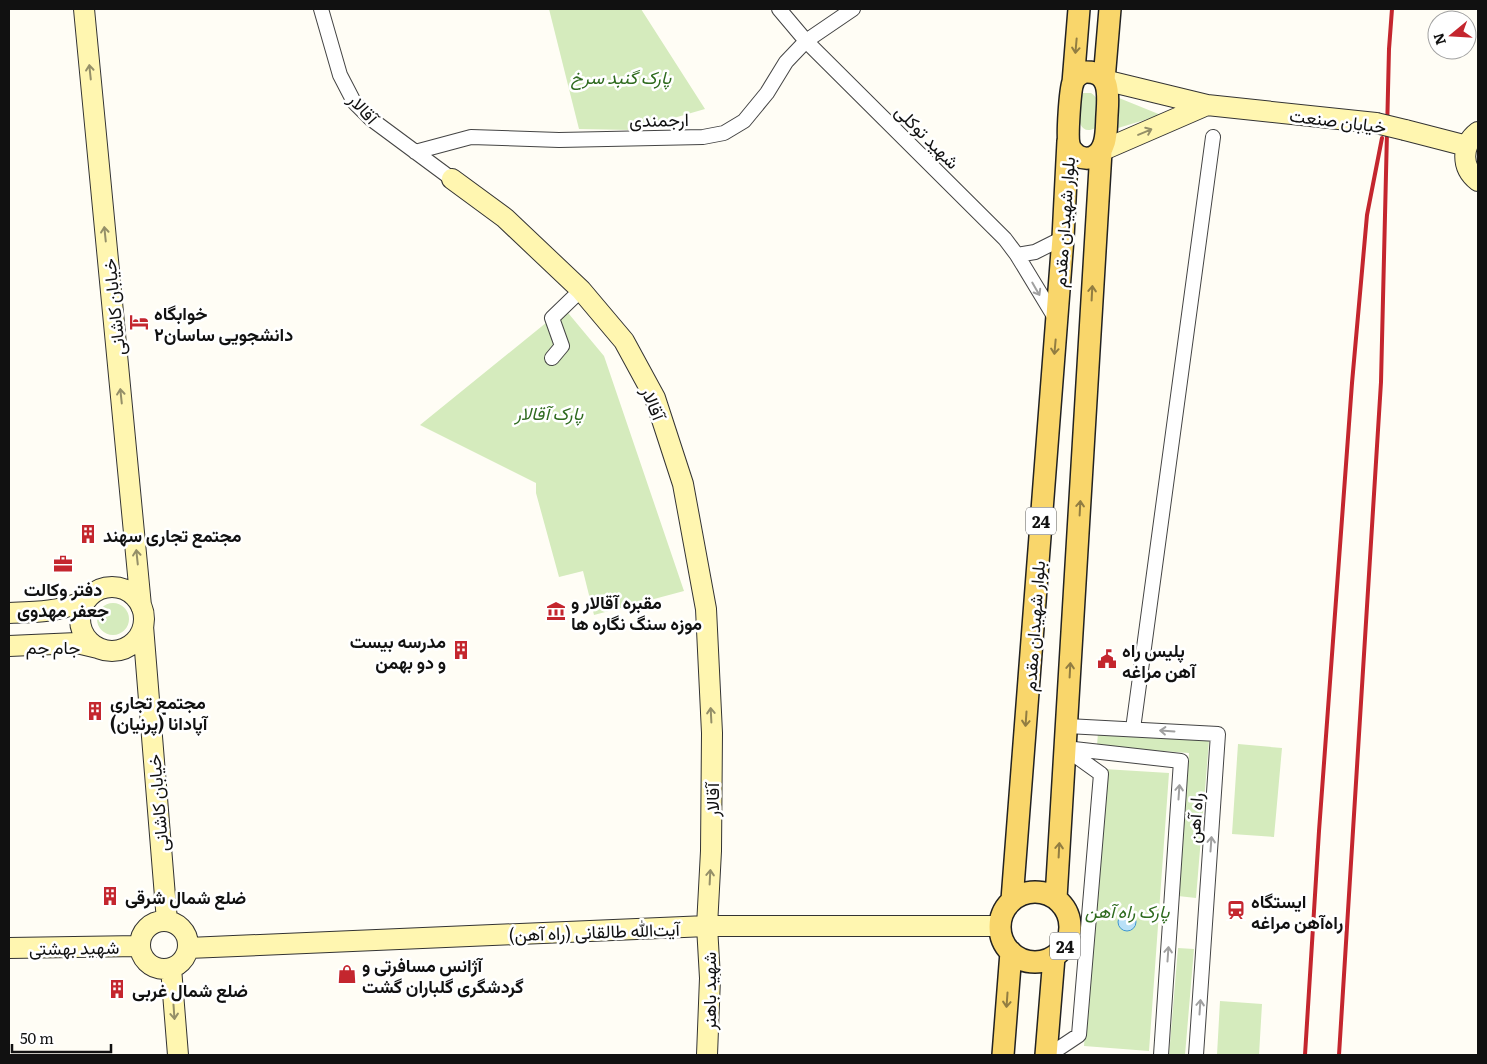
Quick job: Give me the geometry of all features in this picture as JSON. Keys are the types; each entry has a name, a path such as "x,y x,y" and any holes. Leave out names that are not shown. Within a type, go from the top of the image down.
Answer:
{"main road":[{"name":"24","path":"1068,141 1079,9"},
{"name":"24","path":"1101,151 1105,140 1108,93 1104,80 1110,9"},
{"path":"1073,83 1079,74 1084,72 1096,73 1104,80"},
{"path":"1068,141 1073,152 1083,158 1094,156 1101,151"},
{"name":"بلوار شهیدان مقدم","path":"1012,900 1057,322 1068,141"},
{"name":"بلوار شهیدان مقدم","path":"1056,898 1101,151"},
{"path":"1012,900 1029,892 1038,892 1056,898"},
{"name":"24","path":"1011,952 1018,958 1027,961 1046,961 1062,950 1068,941 1071,929 1064,907 1056,898"},
{"name":"24","path":"1000,926 1002,916 1012,900"},
{"path":"1000,926 1001,935 1011,952 1003,1055"},
{"name":"24","path":"1047,1055 1054,957"}],"street":[{"name":"خیابان کاشانی","path":"84,9 141,606"},
{"name":"آقالار","path":"320,9 340,75 354,102 371,119 505,218 581,290 624,341 655,398 682,484 706,609 712,732 711,851 707,926"},
{"name":"شهید توکلی","path":"779,9 806,41 1005,238 1057,322"},
{"name":"ارجمندی","path":"415,152 471,137 568,140 703,137 724,133 744,121 767,93 786,62 806,41 853,9"},
{"name":"خیابان صنعت","path":"1104,80 1207,105 1376,123 1405,130 1473,139"},
{"name":"خیابان صنعت","path":"1101,151 1207,105"},
{"path":"1133,729 1213,137"},
{"path":"1473,139 1465,152 1465,162 1469,172 1478,181"},
{"path":"1017,255 1034,252 1063,238"},
{"path":"552,358 562,346 552,318 581,290"},
{"path":"112,586 121,588 136,598 141,606 144,615 139,637 125,648 108,651 98,648 89,642 82,632 80,611 92,593 102,588 112,586"},
{"name":"جام جم","path":"9,613 47,612 85,601"},
{"name":"خیابان کاشانی","path":"143,626 167,920"},
{"name":"جام جم","path":"9,646 77,644 98,648"},
{"name":"راه آهن","path":"1067,726 1218,734 1196,1055"},
{"path":"1047,1055 1079,1035 1101,774 1065,748"},
{"name":"راه آهن","path":"1065,748 1182,761 1161,1055"},
{"path":"167,920 174,923 185,933 188,948 182,961 171,968 156,968 150,965 141,953 139,946 140,938 150,924 167,920"},
{"name":"(راه آهن) آیت‌الله طالقانی","path":"188,948 707,926 1000,926"},
{"name":"شهید باهنر","path":"707,926 710,978 707,1055"},
{"name":"شهید بهشتی","path":"9,948 139,946"},
{"path":"171,968 178,1055 173,1055"}],"green space":[{"name":"پارک گنبد سرخ","path":"549,9 641,9 705,109 632,130 579,129"},
{"path":"1083,93 1091,93 1095,96 1098,104 1097,127 1090,130 1085,129 1081,125 1079,119 1079,105"},
{"path":"1119,98 1161,115 1118,128"},
{"name":"پارک آقالار","path":"559,302 604,356 684,591 594,615 583,571 559,577 536,493 536,483 420,425 552,318"},
{"path":"113,603 124,608 129,619 124,630 113,635 102,630 97,619 102,608"},
{"path":"1098,732 1209,741 1196,898 1178,896 1189,753 1097,746"},
{"path":"1238,744 1282,748 1274,837 1232,834"},
{"name":"پارک راه آهن","path":"1104,769 1169,773 1149,1051 1084,1046"},
{"path":"1178,948 1194,949 1185,1055 1169,1055"},
{"path":"1220,1001 1262,1004 1259,1055 1217,1055"}],"water":[{"path":"1123,913 1131,913 1136,918 1134,929 1123,931 1118,926 1118,918"}],"railway":[{"path":"1339,1055 1381,382 1389,49 1392,9"},
{"path":"1305,1055 1319,831 1352,383 1367,215 1382,138"}],"place":[{"name":"خوابگاه دانشجویی ساسان۲","path":"139,322"},
{"name":"مجتمع تجاری سهند","path":"88,534"},
{"name":"دفتر وکالت جعفر مهدوی","path":"63,564"},
{"name":"مقبره آقالار و موزه سنگ نگاره ها","path":"556,611"},
{"name":"مدرسه بیست و دو بهمن","path":"461,650"},
{"name":"پلیس راه آهن مراغه","path":"1107,659"},
{"name":"مجتمع تجاری آپادانا (پرنیان)","path":"95,711"},
{"name":"ضلع شمال شرقی","path":"110,896"},
{"name":"ایستگاه راه‌آهن مراغه","path":"1236,910"},
{"name":"آژانس مسافرتی و گردشگری گلباران گشت","path":"347,974"},
{"name":"ضلع شمال غربی","path":"117,989"}]}
